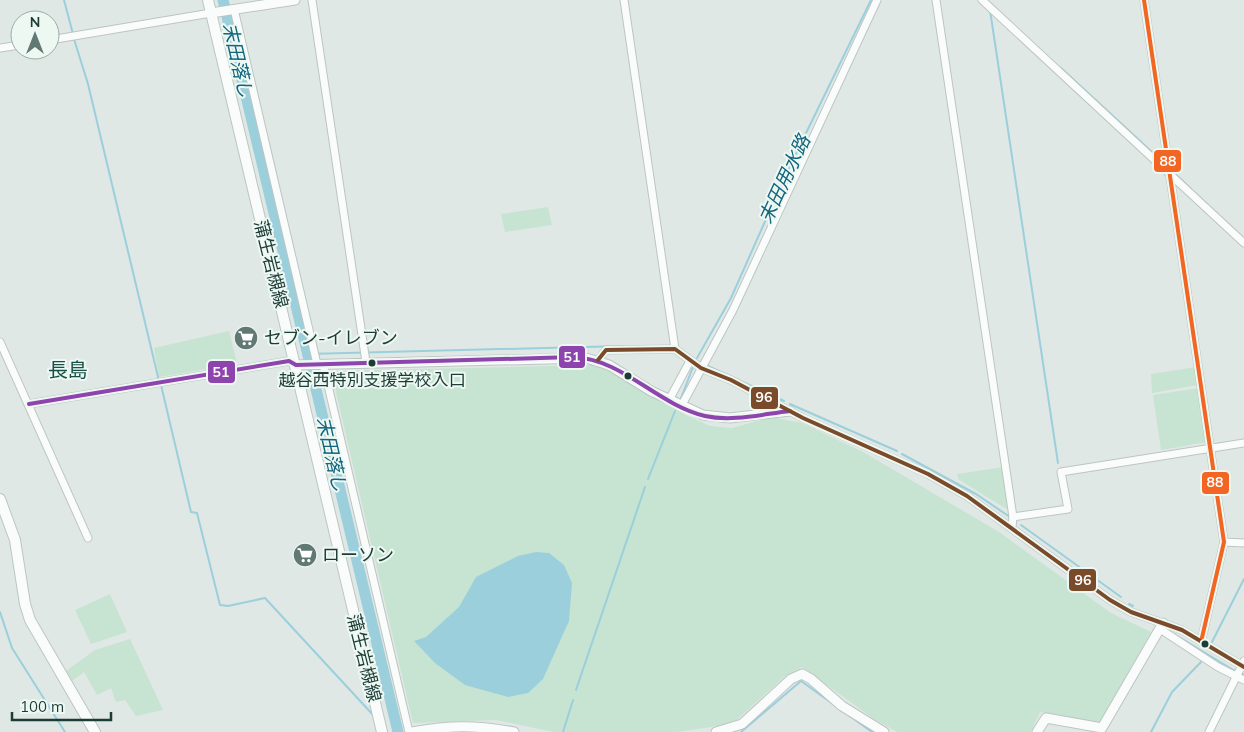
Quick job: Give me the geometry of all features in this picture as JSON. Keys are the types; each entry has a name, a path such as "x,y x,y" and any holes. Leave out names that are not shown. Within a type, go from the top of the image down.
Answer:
{"main road":[{"name":"蒲生岩槻線","path":"208,0 382,732"},
{"path":"0,499 15,540 24,604 30,620 95,732"}],"street":[{"path":"60,38 211,14 237,6 295,0"},
{"path":"312,0 366,362"},
{"path":"624,0 675,349"},
{"path":"684,401 733,310 878,0"},
{"path":"936,0 1013,518 1012,527"},
{"path":"982,0 1244,243"},
{"path":"1144,0 1224,542 1201,642"},
{"path":"237,6 320,364 410,732 443,726 466,725 514,732"},
{"path":"0,342 88,538"},
{"path":"598,360 606,350 675,349 701,368 749,388 790,411 928,474 967,496 1012,527 1110,600 1161,626 1236,677 1244,680"},
{"path":"29,404 289,361 296,365 572,357 598,360 668,400 703,415 716,418 790,411"},
{"path":"668,400 690,361"},
{"path":"1013,518 1068,509 1061,472 1244,444"},
{"path":"1224,542 1244,543"},
{"path":"1161,626 1182,630 1243,665 1209,732"},
{"path":"1037,732 1046,718 1102,730 1161,626"},
{"path":"716,732 742,724 791,679 802,674 811,679 842,706 884,732"}],"green space":[{"path":"548,207 552,225 505,232 501,214"},
{"path":"229,331 237,364 159,377 154,348"},
{"path":"593,365 613,372 688,416 710,426 732,428 771,417 802,423 865,453 999,532 1111,613 1151,632 1100,723 1040,712 1031,732 897,732 874,719 802,667 784,677 732,724 677,732 554,732 496,720 413,723 331,371"},
{"path":"1196,367 1198,385 1152,393 1151,374"},
{"path":"1199,388 1207,442 1161,450 1153,395"},
{"path":"1004,467 1010,511 958,479 957,474"},
{"path":"110,594 127,632 91,644 75,610"},
{"path":"130,639 163,710 136,716 125,700 116,702 111,688 97,695 84,672 72,681 66,671 95,650"}],"water":[{"path":"536,552 549,553 564,565 572,583 569,621 543,679 528,693 508,697 465,685 435,663 414,641 426,637 459,607 476,577 518,556"}],"waterway":[{"path":"64,0 73,34"},
{"name":"末田落し","path":"223,0 398,732"},
{"name":"末田用水路","path":"697,358 731,298 787,172 871,0"},
{"path":"990,10 1058,463"},
{"path":"74,39 88,84 159,381"},
{"path":"1061,68 1166,165"},
{"path":"1171,170 1191,189"},
{"path":"1194,192 1231,227"},
{"path":"307,354 623,346"},
{"path":"708,366 784,401"},
{"path":"681,398 693,367"},
{"path":"161,385 191,512 197,513 220,605 228,606 265,598 374,716"},
{"path":"790,404 897,451"},
{"path":"648,479 675,411"},
{"path":"902,454 976,494 1010,517"},
{"path":"576,690 645,487"},
{"path":"1021,525 1121,597"},
{"path":"1212,642 1244,579"},
{"path":"1129,604 1133,606"},
{"path":"0,612 12,648 65,732"},
{"path":"1174,634 1235,671"},
{"path":"1151,732 1172,692 1201,662"},
{"path":"741,732 801,681 872,732"},
{"path":"563,732 573,700"}],"transit line":[{"name":"88","path":"1144,0 1224,542 1201,642"},
{"name":"96","path":"598,360 606,350 675,349 701,368 731,380 803,418 928,474 967,496 1110,600 1131,612 1182,630 1244,667"},
{"name":"51","path":"29,404 289,361 296,365 573,357 608,365 671,402 705,416 737,418 790,411"}],"place":[{"name":"セブン-イレブン","path":"246,338"},
{"name":"越谷西特別支援学校入口","path":"372,363"},
{"name":"ローソン","path":"305,555"}],"district":[{"name":"長島","path":"68,370"}]}
